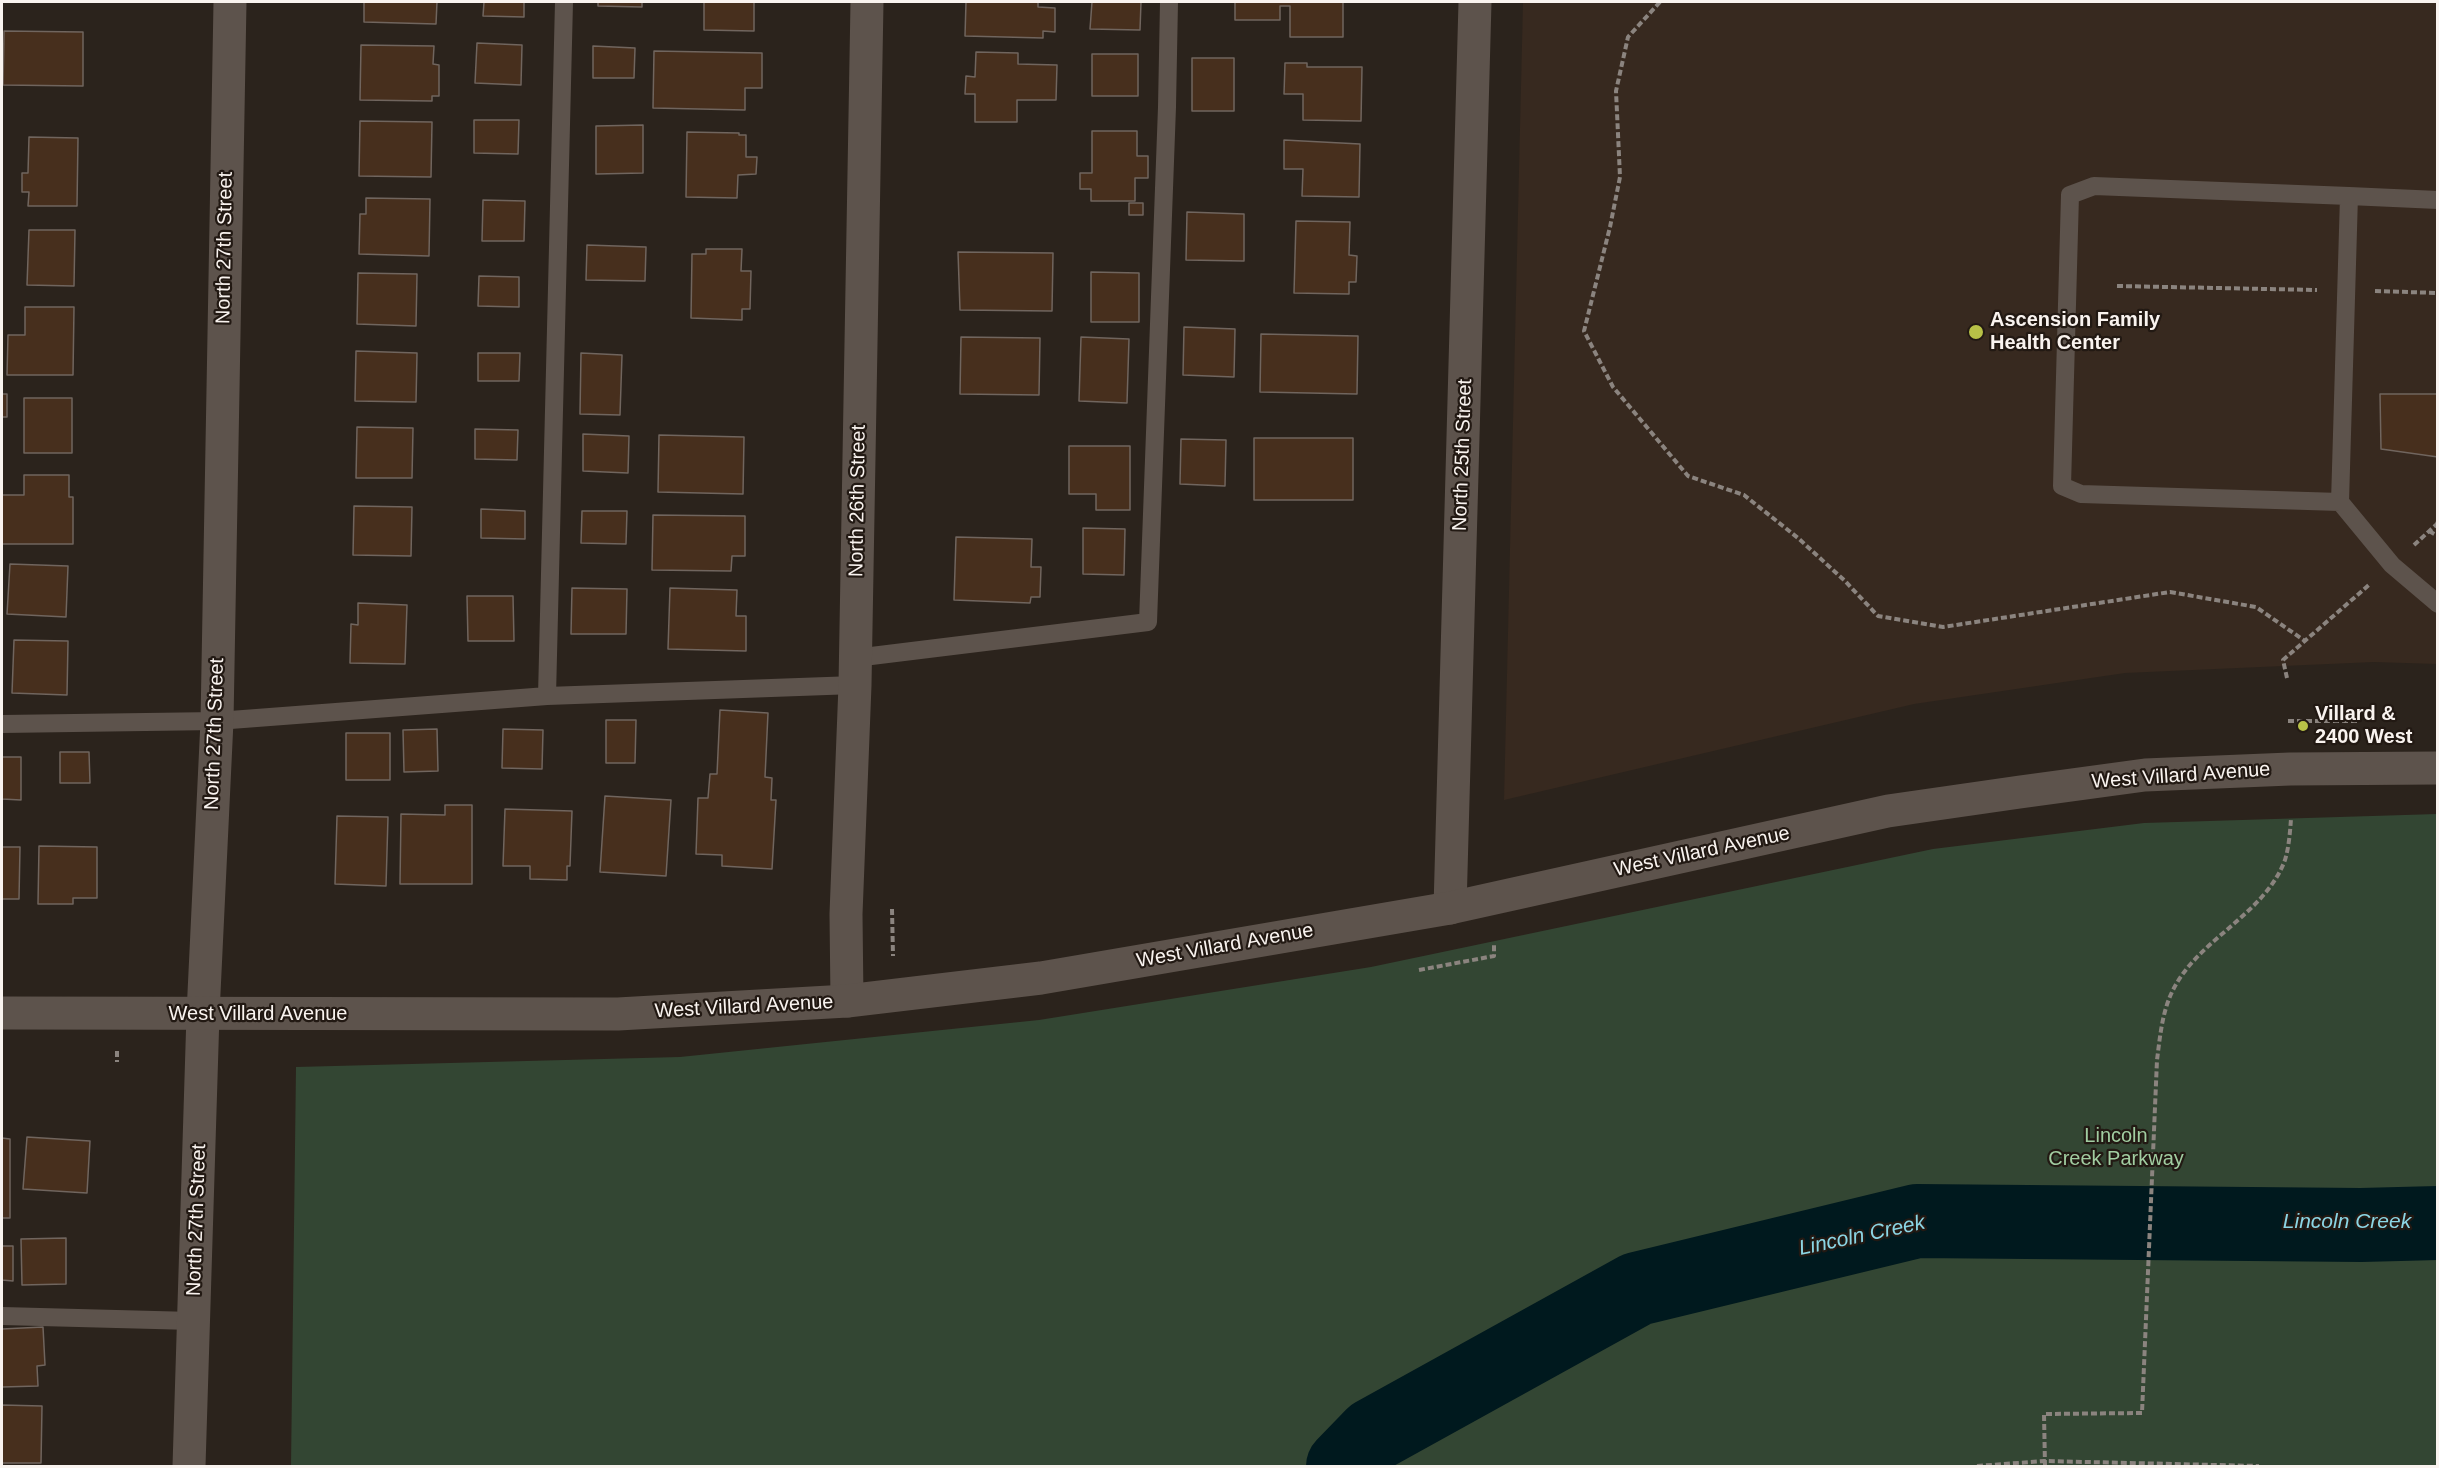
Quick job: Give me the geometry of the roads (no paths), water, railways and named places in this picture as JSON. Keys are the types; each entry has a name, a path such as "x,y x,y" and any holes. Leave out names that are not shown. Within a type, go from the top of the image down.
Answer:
{"street":[{"name":"North 27th Street","path":"189,1467 203,1014 217,721 230,2"},
{"name":"North 26th Street","path":"847,1001 846,914 855,671 867,2"},
{"name":"North 25th Street","path":"1450,908 1475,2"},
{"name":"West Villard Avenue","path":"2,1013 618,1014 847,1001 1041,978 1450,908 1888,812 2020,792 2145,775 2290,769 2438,768"}],"lane":[{"path":"547,696 564,2"},
{"path":"2,724 217,721 855,671 1148,622 1169,2"},
{"path":"2340,502 2080,494 2062,486 2070,195 2094,186 2438,200"},
{"path":"2349,196 2340,502 2392,565 2438,604"},
{"path":"2,1316 194,1321"}],"waterway":[{"name":"Lincoln Creek","path":"1343,1466 1373,1435 1637,1289 1917,1221 2361,1225 2438,1223"}],"place":[{"name":"Ascension Family Health Center","path":"1976,332"},
{"name":"Villard & 2400 West","path":"2303,726"}],"park label":[{"name":"Lincoln Creek Parkway","path":"2116,1148"}]}
